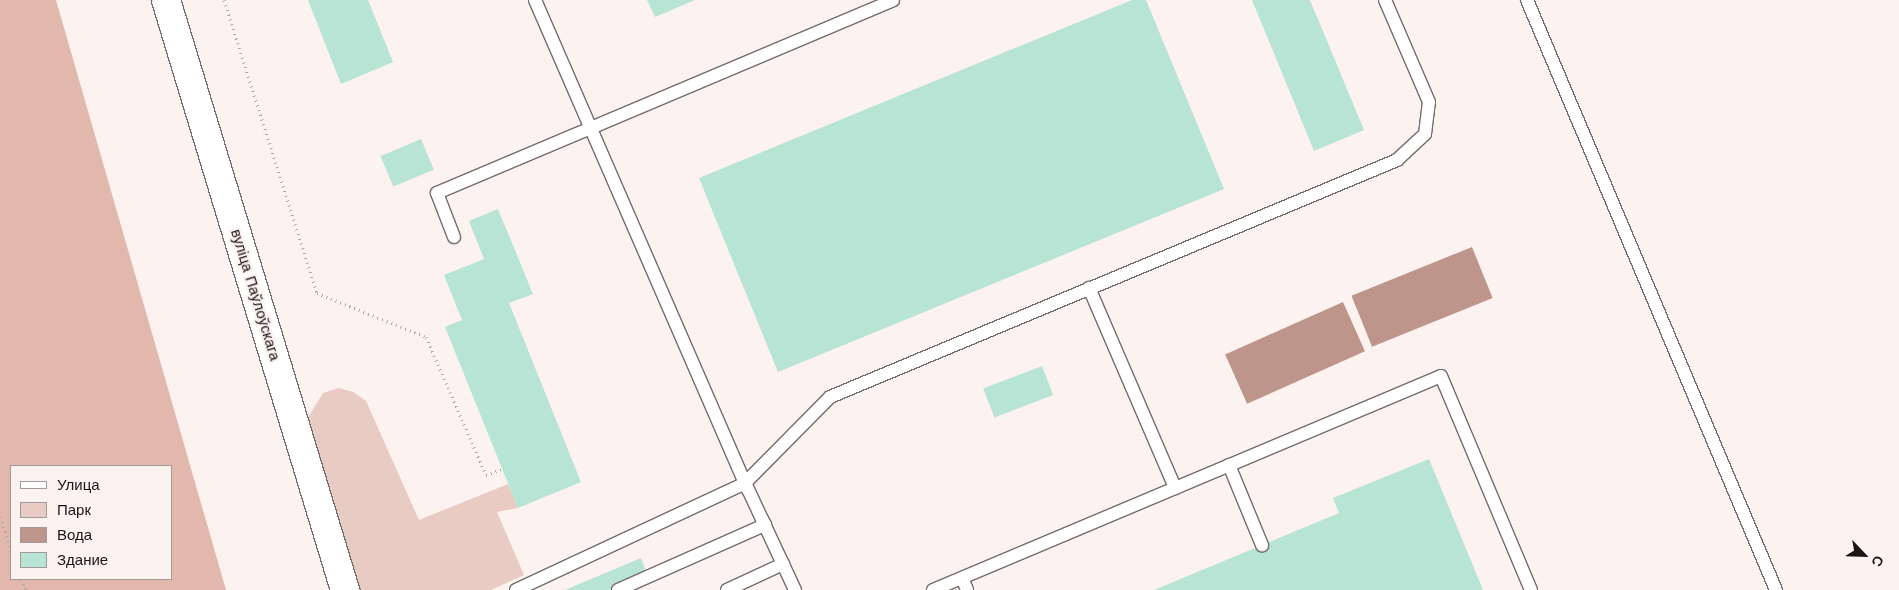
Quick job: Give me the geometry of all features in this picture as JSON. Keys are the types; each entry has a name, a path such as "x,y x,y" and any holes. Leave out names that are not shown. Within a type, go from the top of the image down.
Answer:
{"street":[{"name":"вуліца Паўлоўскага","path":"166,0 345,590"}],"lane":[{"path":"535,0 745,483 795,590"},
{"path":"454,237 437,193 893,0"},
{"path":"516,590 745,483 830,397 1396,160 1425,134 1429,102 1385,0"},
{"path":"1527,0 1776,590"},
{"path":"1089,288 1175,488"},
{"path":"933,590 1441,376 1531,590"},
{"path":"1229,465 1262,545"},
{"path":"618,590 765,525"},
{"path":"727,590 783,564"},
{"path":"962,578 967,590"}],"path":[{"path":"224,0 318,293 426,337 486,475 502,469"},
{"path":"0,516 10,548"}],"green space":[{"path":"339,388 353,392 366,401 419,520 508,484 518,508 497,512 524,575 491,590 360,590 307,419 323,393"}],"shaded area":[{"path":"0,0 56,0 226,590 0,590"}],"water":[{"path":"1472,247 1493,298 1372,347 1351,296"},
{"path":"1343,302 1365,351 1247,404 1225,354"}],"building":[{"path":"308,0 368,0 393,62 341,84"},
{"path":"647,0 695,0 655,17"},
{"path":"1132,0 1146,0 1224,189 778,372 699,178"},
{"path":"1252,0 1310,0 1364,130 1314,151"},
{"path":"421,139 434,169 393,187 380,156"},
{"path":"498,209 533,294 509,303 581,482 518,508 445,327 462,320 444,275 484,259 469,221"},
{"path":"1042,366 1053,395 994,418 983,389"},
{"path":"1429,459 1483,590 1154,590 1339,513 1333,498"},
{"path":"641,558 650,582 631,590 565,590"}]}
